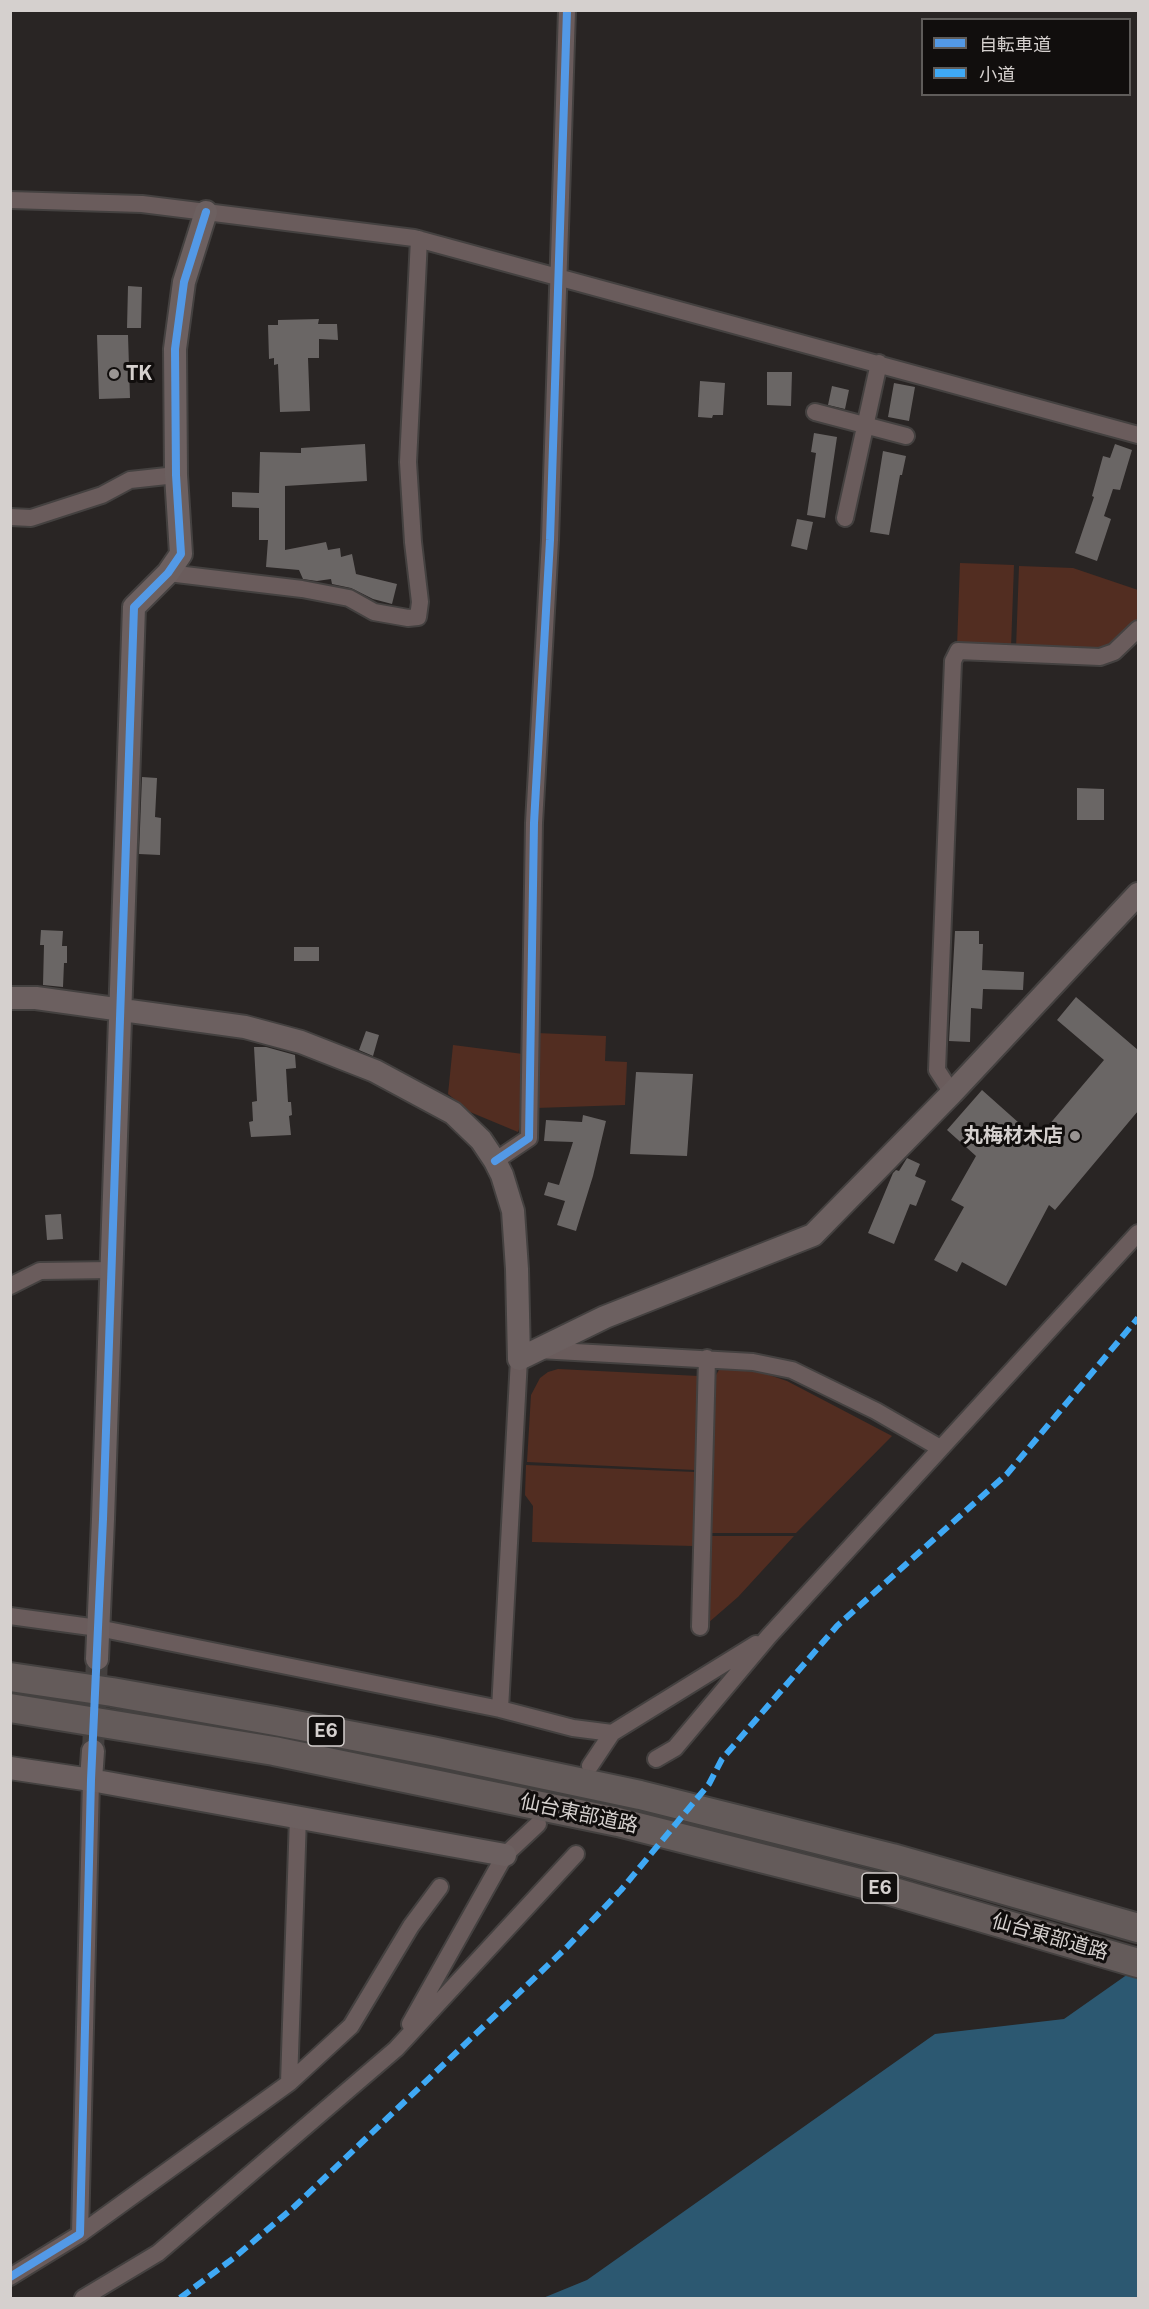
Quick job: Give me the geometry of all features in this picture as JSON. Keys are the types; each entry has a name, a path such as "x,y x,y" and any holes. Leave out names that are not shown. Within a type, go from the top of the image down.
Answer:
{"highway":[{"name":"仙台東部道路","path":"10,1677 112,1692 275,1721 640,1795 892,1858 1138,1928"},
{"name":"仙台東部道路","path":"10,1708 274,1751 618,1822 887,1890 1138,1963"}],"street":[{"path":"495,1161 530,1138 534,824 550,540 567,10"},
{"path":"10,200 142,204 419,239 1138,435"},
{"path":"97,1659 134,607 168,573 181,554 176,475 175,349 184,282 206,212"},
{"path":"168,573 302,589 349,598 374,612 408,618 418,617 420,602 413,542 408,462 419,239"},
{"path":"845,518 879,363"},
{"path":"815,412 906,436"},
{"path":"10,517 31,518 102,495 129,480 176,475"},
{"path":"952,1093 938,1070 953,661 958,651 1100,657 1114,652 1138,629"},
{"path":"528,1354 605,1317 813,1234 952,1093 1138,894"},
{"path":"10,998 36,998 245,1027 301,1042 375,1071 453,1113 481,1140 502,1175 513,1211 517,1269 528,1354 500,1709"},
{"path":"656,1759 675,1748 769,1636 1138,1233"},
{"path":"10,1286 40,1271 112,1270"},
{"path":"528,1354 707,1358 753,1362 792,1370 875,1411 940,1448"},
{"path":"700,1627 707,1358"},
{"path":"10,1616 98,1628 500,1709 573,1728 612,1733"},
{"path":"590,1766 612,1733 769,1636"},
{"path":"80,2235 93,1750"},
{"path":"10,1768 91,1780 505,1855"},
{"path":"289,2083 298,1817"},
{"path":"396,2049 505,1855 538,1824"},
{"path":"83,2298 158,2253 396,2049 576,1854"},
{"path":"10,2277 80,2235 289,2083 351,2026 411,1926 440,1887"}],"shaded area":[{"path":"960,563 1014,565 1011,648 957,647"},
{"path":"1019,566 1073,568 1138,590 1138,623 1103,650 1016,648"},
{"path":"537,1033 606,1036 605,1061 627,1062 625,1105 536,1108"},
{"path":"453,1045 523,1054 521,1124 518,1132 470,1112 448,1094"},
{"path":"720,1368 763,1373 787,1381 892,1436 796,1533 711,1533 716,1375"},
{"path":"558,1369 699,1376 695,1470 527,1462 531,1395 540,1378"},
{"path":"526,1465 695,1472 693,1546 532,1542 533,1506 525,1495"},
{"path":"711,1536 794,1536 738,1597 708,1623"}],"water":[{"path":"1138,1967 1138,2298 543,2298 587,2280 935,2034 1064,2019"}],"building":[{"path":"128,286 142,287 141,328 127,328"},
{"path":"319,319 318,324 337,324 338,340 319,339 319,358 308,358 310,411 280,412 278,364 274,365 274,358 269,359 268,325 278,325 278,320"},
{"path":"97,335 128,335 130,398 99,399"},
{"path":"767,372 792,372 791,406 767,405"},
{"path":"700,381 725,383 723,415 713,415 712,418 698,417"},
{"path":"894,383 915,387 909,421 888,417"},
{"path":"832,386 849,390 845,409 828,405"},
{"path":"814,433 837,437 825,518 807,515 816,453 811,452"},
{"path":"365,444 367,481 285,486 285,550 326,542 328,550 340,548 341,557 352,554 356,574 397,584 392,604 373,599 351,588 332,584 331,579 317,581 303,579 299,570 266,567 268,540 259,540 259,508 232,507 232,492 259,493 260,452 301,453 301,448"},
{"path":"1115,444 1132,450 1120,490 1113,489 1104,516 1111,519 1097,561 1075,553 1094,497 1092,496 1103,456 1110,458"},
{"path":"883,451 906,456 902,475 900,475 889,535 870,532"},
{"path":"797,519 813,522 807,550 791,546"},
{"path":"142,777 157,778 155,817 161,818 160,855 139,854"},
{"path":"1077,788 1104,789 1104,820 1077,820"},
{"path":"41,930 63,931 62,946 67,946 67,963 64,963 63,987 43,985 44,945 40,945"},
{"path":"955,931 979,931 979,944 983,944 982,970 1024,972 1023,990 983,989 982,1009 971,1008 970,1042 949,1041"},
{"path":"294,947 319,947 319,961 294,961"},
{"path":"1076,997 1138,1050 1138,1111 1055,1210 1049,1205 1006,1286 962,1262 957,1272 934,1260 964,1207 951,1200 976,1156 947,1130 982,1090 1037,1139 1104,1060 1057,1020"},
{"path":"366,1031 379,1035 373,1056 359,1050"},
{"path":"254,1047 266,1047 295,1055 296,1068 286,1069 288,1102 291,1102 292,1115 289,1116 291,1135 251,1137 249,1122 253,1121 252,1102 257,1101"},
{"path":"636,1072 693,1074 687,1156 630,1154"},
{"path":"583,1115 606,1121 593,1176 576,1231 557,1225 565,1201 544,1195 548,1182 559,1185 573,1142 544,1141 546,1120 582,1122"},
{"path":"907,1158 920,1164 915,1176 926,1181 916,1206 910,1204 894,1244 868,1233 893,1173 896,1170 899,1171"},
{"path":"61,1214 63,1239 47,1240 45,1215"}],"tunnel":[{"path":"93,1751 97,1659"}],"marked path":[{"path":"180,2298 235,2257 294,2207 567,1947 621,1890 709,1784 722,1759 837,1626 1007,1474 1138,1318"}],"cycle path":[{"path":"495,1161 529,1138 534,823 550,540 567,10"},
{"path":"10,2277 80,2234 91,1780 103,1519 134,607 168,573 181,554 176,475 175,349 184,282 206,212"}],"place":[{"name":"TK","path":"114,374"},
{"name":"丸梅材木店","path":"1075,1136"}]}
